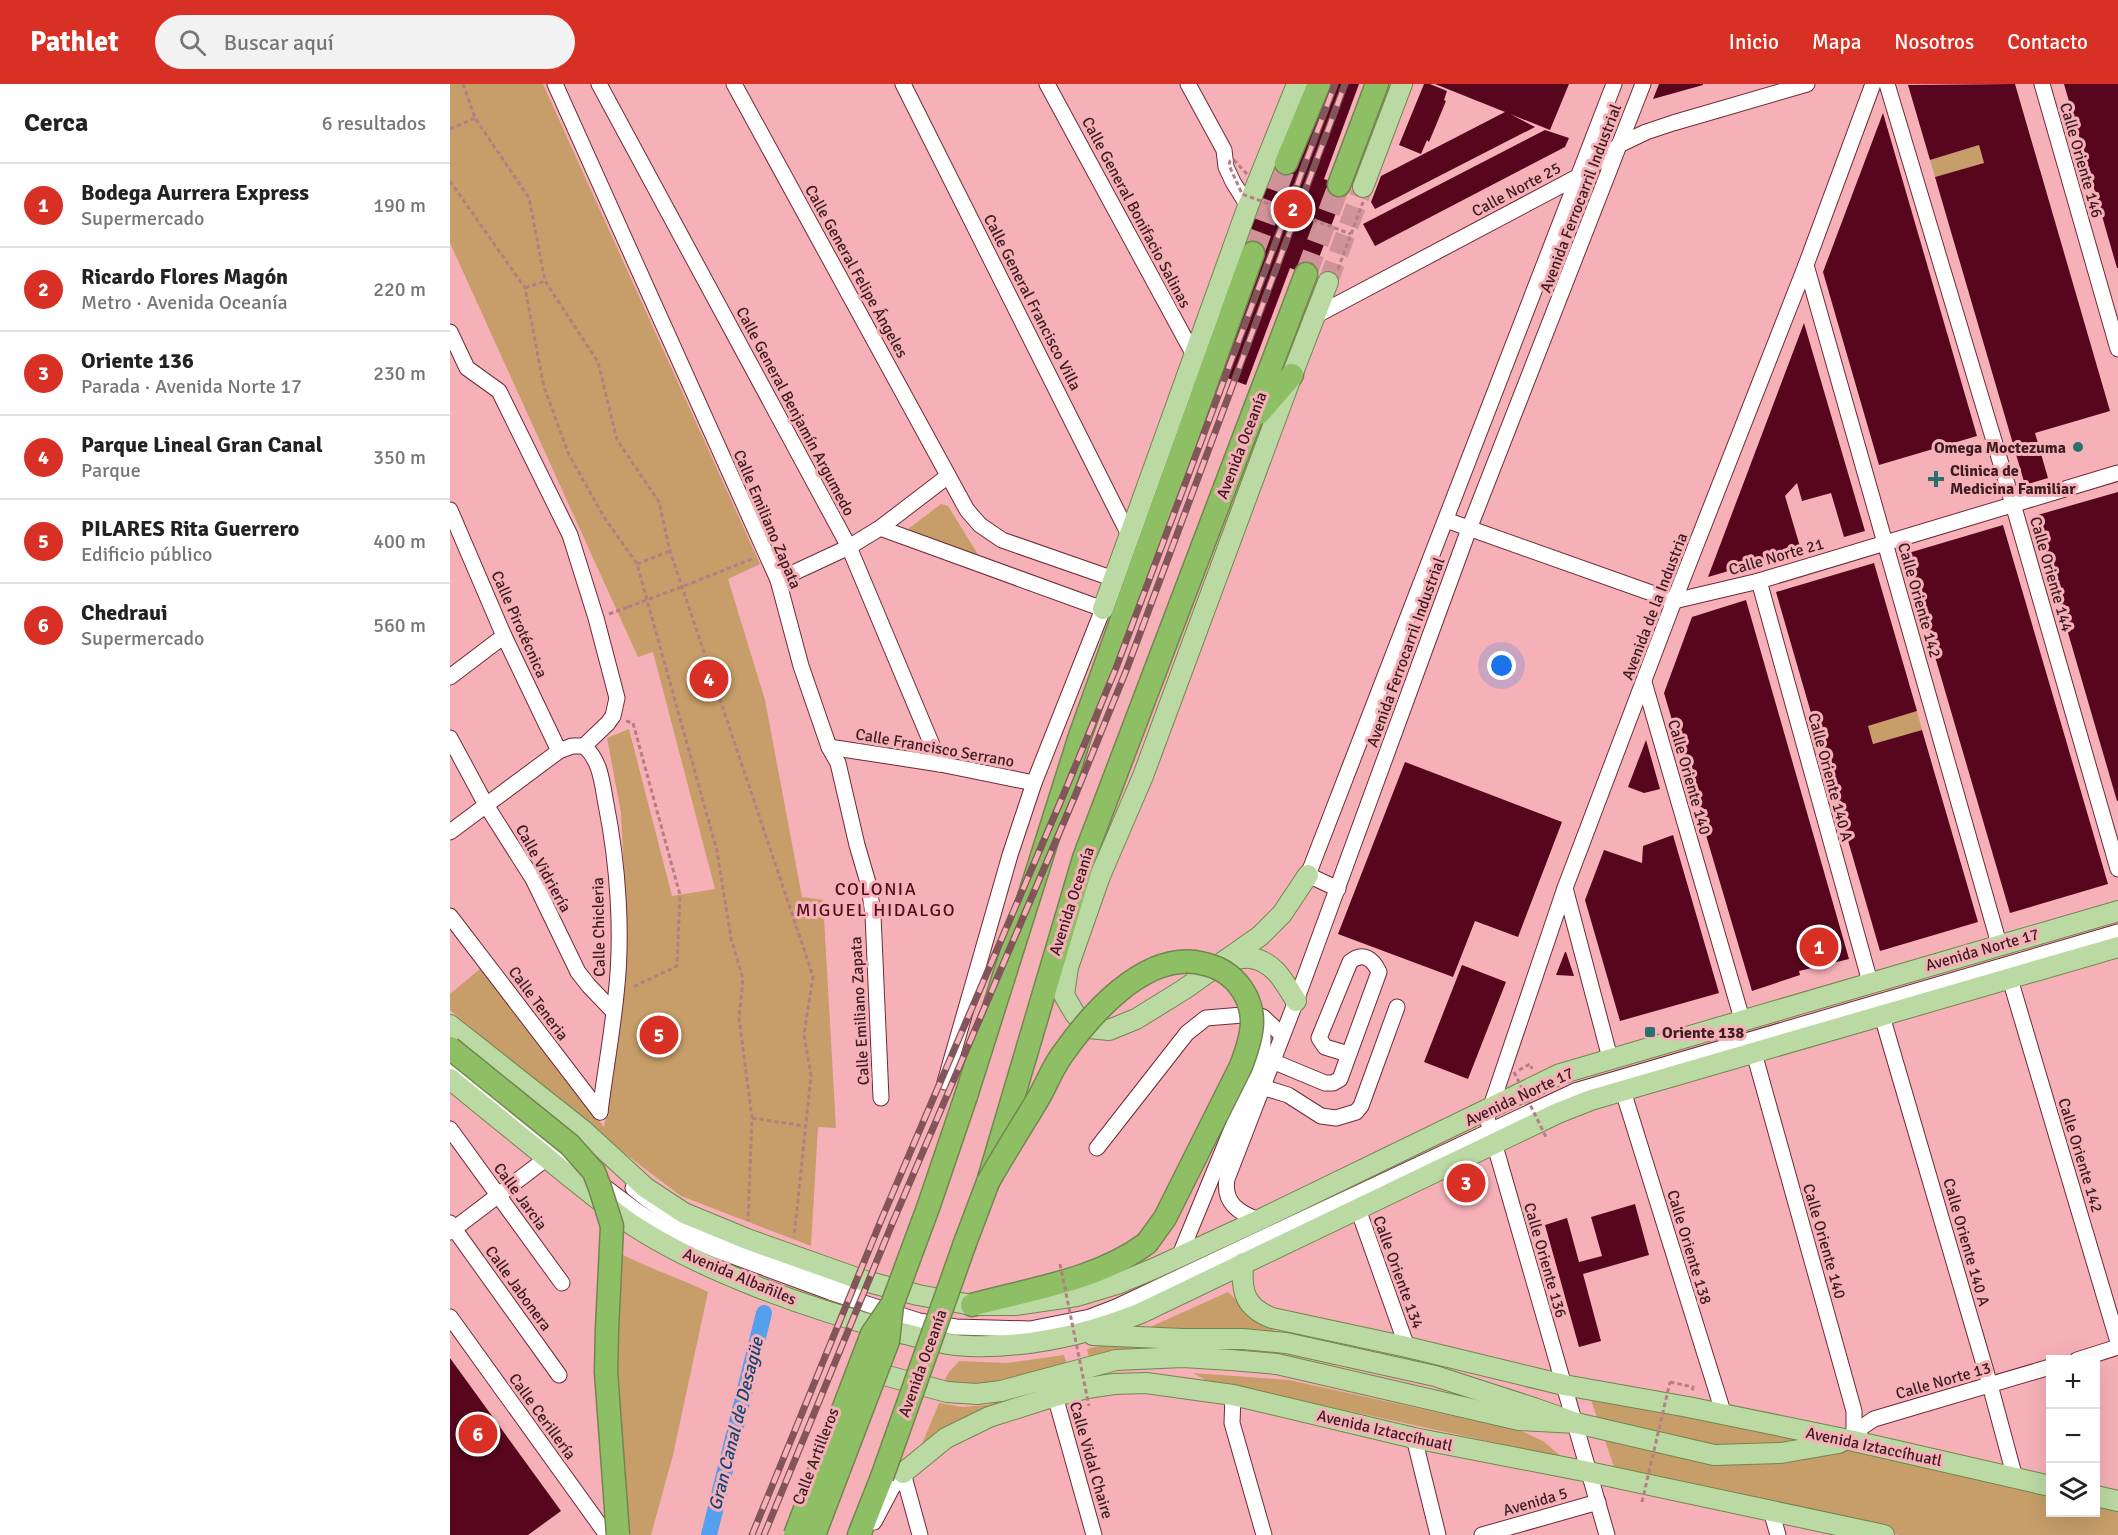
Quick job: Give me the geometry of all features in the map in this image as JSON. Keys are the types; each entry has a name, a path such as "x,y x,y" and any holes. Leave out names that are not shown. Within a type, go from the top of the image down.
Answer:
{"highway":[{"path":"1286,163 1319,84"},
{"path":"1339,185 1377,84"},
{"path":"795,1535 869,1341 892,1305 929,1205 966,1096 1080,736 1253,253"},
{"name":"Avenida Oceanía","path":"860,1535 988,1182 1084,858 1306,274"},
{"path":"1248,426 1292,375"},
{"path":"1080,736 1087,700 1112,621 1103,609"},
{"path":"972,1305 1088,1273 1129,1257 1147,1243 1165,1218 1250,1044 1253,1027 1249,1004 1239,985 1224,970 1206,964 1186,961 1169,963 1151,969 1091,1016 1061,1057 988,1182"},
{"path":"450,1048 570,1145 594,1172 600,1188 612,1226 606,1372 618,1535"},
{"path":"814,1535 888,1341 892,1305"}],"main road":[{"path":"1103,609 1248,206 1296,84"},
{"path":"1364,192 1402,84"},
{"name":"Avenida Oceanía","path":"1226,960 1136,1019 1109,1030 1089,1028 1075,1014 1064,995 1068,967 1100,876 1143,776 1292,375 1332,278"},
{"path":"1226,960 1260,936 1282,914 1308,875"},
{"name":"Avenida Norte 17","path":"1081,1334 1141,1313 1358,1209 1490,1126 1560,1074 2118,910"},
{"name":"Avenida Norte 17","path":"972,1305 1016,1305 1077,1296 1117,1284 1259,1220 1490,1126 1558,1113 1623,1090 2118,947"},
{"path":"1226,960 1251,958 1267,964 1280,976 1296,1001"},
{"name":"Avenida Albañiles","path":"450,1025 584,1131 646,1188 684,1213 717,1246 830,1288 906,1292 972,1305"},
{"name":"Avenida Albañiles","path":"450,1079 610,1209 664,1244 717,1246 747,1239 793,1256 830,1288 853,1320 937,1342 966,1346 1040,1341 1081,1334"},
{"name":"Avenida Iztaccíhuatl","path":"1243,1263 1244,1291 1250,1303 1272,1318 1407,1347 1564,1385 1854,1441 2046,1485"},
{"path":"1081,1334 1183,1339 1243,1339 1286,1343 1435,1376 1576,1423 1714,1455 1781,1453 1854,1441"},
{"path":"787,1535 837,1399 848,1386 868,1376 884,1375 947,1392 977,1394 1001,1391 1094,1364 1116,1360 1183,1357 1231,1360 1277,1364 1519,1420 1576,1423"},
{"name":"Avenida Iztaccíhuatl","path":"903,1473 930,1450 963,1429 989,1417 1055,1396 1114,1384 1146,1383 1233,1395 1414,1438 1884,1535"},
{"path":"2100,1497 2118,1501"}],"street":[{"name":"Calle Emiliano Zapata","path":"555,84 778,580 801,666 829,747 838,763 870,896 877,980 881,1098"},
{"name":"Calle General Benjamín Argumedo","path":"599,84 849,547 940,764"},
{"name":"Calle General Felipe Ángeles","path":"734,84 967,510 980,525 1002,540 1114,579"},
{"name":"Calle General Francisco Villa","path":"903,84 1130,537"},
{"name":"Calle General Bonifacio Salinas","path":"1047,84 1195,357"},
{"path":"1188,84 1224,150 1226,167 1248,206"},
{"name":"Avenida Ferrocarril Industrial","path":"1308,875 1581,175 1614,84"},
{"name":"Avenida Ferrocarril Industrial","path":"1259,1220 1233,1206 1226,1192 1226,1185 1470,529 1643,84"},
{"name":"Calle Norte 25","path":"1315,316 1581,175 1621,144 1646,132 1807,84"},
{"name":"Avenida de la Industria","path":"1490,1126 1565,888 1674,601 1806,266 1873,84"},
{"name":"Calle Oriente 144","path":"1887,84 2013,504 2118,868"},
{"name":"Calle Oriente 146","path":"2042,84 2118,349"},
{"name":"Calle Oriente 142","path":"1806,266 1999,944"},
{"path":"450,332 467,368 499,391 570,535 596,618 617,698 613,716 584,746 572,746 559,751 450,832"},
{"name":"Calle Norte 21","path":"1674,601 1759,581 2118,473"},
{"path":"778,580 849,547 880,528 948,476"},
{"name":"Calle Pirotécnica","path":"452,518 504,636 559,751"},
{"path":"1446,520 1674,601"},
{"path":"880,528 1103,609 1034,783 1010,855 945,1082"},
{"name":"Calle Oriente 140 A","path":"1759,581 1870,982"},
{"path":"450,676 504,636"},
{"name":"Calle Oriente 140","path":"1644,682 1742,1019"},
{"name":"Calle Vidriería","path":"450,738 486,805 533,879 578,972 614,1011"},
{"name":"Calle Chicleria","path":"584,746 594,754 599,768 611,827 619,917 616,994 600,1112"},
{"name":"Calle Francisco Serrano","path":"829,747 940,764 1034,783"},
{"path":"1308,875 1338,889"},
{"path":"1565,888 1610,1058"},
{"name":"Calle Teneria","path":"450,916 600,1112"},
{"path":"1490,1126 1543,1091 1586,1073 2118,917"},
{"path":"450,1064 553,1148 637,1211 661,1226 919,1321 956,1327 1030,1329 1072,1321 1116,1307 1490,1126 1596,1084 2118,932"},
{"path":"1272,1061 1326,1083 1333,1083 1340,1079 1379,972 1371,959 1362,956 1355,957 1350,962 1319,1038 1325,1047 1348,1054"},
{"name":"Calle Oriente 142","path":"2010,979 2118,1342"},
{"path":"1262,1087 1288,1095 1321,1116 1336,1118 1356,1112 1361,1106 1397,1007"},
{"path":"1097,1148 1187,1033 1206,1018 1254,1014 1263,1017 1282,1035"},
{"path":"1179,1257 1263,1053 1263,1033 1254,1014"},
{"name":"Calle Oriente 140 A","path":"1882,1016 2015,1478"},
{"path":"450,1033 562,1123 649,1202 717,1246"},
{"name":"Calle Oriente 140","path":"1754,1053 1854,1411 1854,1441"},
{"name":"Calle Oriente 138","path":"1623,1090 1724,1415"},
{"name":"Calle Oriente 136","path":"1490,1126 1607,1535"},
{"name":"Calle Jarcia","path":"450,1129 562,1283"},
{"path":"451,1228 547,1158"},
{"name":"Calle Oriente 134","path":"1358,1209 1407,1347"},
{"name":"Calle Jabonera","path":"451,1228 559,1375"},
{"name":"Calle Cerillería","path":"450,1317 607,1535"},
{"path":"2091,1355 2118,1347"},
{"name":"Calle Norte 13","path":"1854,1441 1862,1427 1874,1419 2046,1368"},
{"name":"Calle Artilleros","path":"803,1535 853,1407 859,1397 874,1385 883,1380 895,1378"},
{"path":"1233,1395 1232,1423 1264,1535"},
{"name":"Calle Vidal Chaire","path":"1055,1396 1094,1535"},
{"path":"1414,1438 1438,1535"},
{"path":"868,1535 892,1488 903,1473"},
{"path":"903,1473 920,1535"},
{"name":"Avenida 5","path":"1482,1535 1598,1502"},
{"path":"1771,1511 1778,1535"}],"path":[{"path":"463,84 475,118 530,198 545,281 598,362 617,440 659,502 670,551 813,976 804,1035 811,1076 793,1256"},
{"path":"450,129 475,118"},
{"path":"1247,174 1234,160 1230,161 1228,165 1242,194 1351,234"},
{"path":"450,181 525,288 544,387 569,455 604,517 637,564 717,851 731,938 743,979 739,1018 752,1118 747,1239"},
{"path":"1332,278 1351,234 1364,192"},
{"path":"525,288 545,281"},
{"path":"637,564 670,551"},
{"path":"596,618 766,553"},
{"path":"613,716 633,723 680,895 677,966 616,994"},
{"path":"1530,1064 1514,1072 1546,1137"},
{"path":"752,1118 805,1126"},
{"path":"1060,1264 1089,1406"},
{"path":"1642,1502 1670,1382 1693,1387"}],"shaded area":[{"path":"450,84 543,84 760,564 728,579 765,700 802,897 823,900 836,1128 818,1127 811,1246 681,1196 603,1137 450,1010 450,994 481,968 604,1127 613,1081 626,966 621,813 607,738 629,729 672,896 715,889 653,652 638,657 450,243"},
{"path":"1979,145 1984,163 1935,177 1930,160"},
{"path":"941,504 948,506 979,556 907,530"},
{"path":"1917,711 1922,730 1873,744 1868,726"},
{"path":"616,1251 708,1292 673,1455 651,1535 621,1535 629,1516 607,1458"},
{"path":"1228,1292 1252,1315 1281,1335 1205,1329 1139,1332"},
{"path":"1107,1344 1138,1346 1089,1358 1087,1349"},
{"path":"1064,1355 1067,1364 1005,1380 958,1385 943,1383 959,1361 1007,1363"},
{"path":"1193,1373 1289,1380 1521,1431 1543,1441 1562,1457 1205,1380"},
{"path":"1069,1383 920,1449 939,1403 963,1407 987,1405"},
{"path":"1591,1400 1880,1453 2046,1491 2046,1517 2100,1517 2100,1503 2118,1507 2118,1535 1900,1535 1769,1509 1615,1470"}],"building":[{"path":"1323,84 1359,84 1324,179 1346,187 1312,276 1290,268 1246,385 1214,373 1241,248 1275,159"},
{"path":"1424,84 1447,91 1444,100 1446,101 1429,142 1427,140 1421,154 1399,145"},
{"path":"1435,84 1569,84 1550,130 1510,114 1535,127 1375,209 1371,202 1381,176 1505,112"},
{"path":"1659,84 1703,84 1703,85 1653,99"},
{"path":"2015,84 2110,411 2035,433 2048,478 2025,485 1935,177 1984,163 1979,145 1930,160 1908,85"},
{"path":"2064,84 2118,84 2118,268 2117,268"},
{"path":"1883,113 1977,436 1879,465 1823,272"},
{"path":"1545,130 1569,138 1565,147 1375,246 1363,224"},
{"path":"1804,323 1865,531 1844,537 1831,493 1802,501 1797,483 1785,496 1801,550 1708,577"},
{"path":"2118,492 2118,801 2117,801 2034,516"},
{"path":"2003,525 2108,884 2010,913 1905,554"},
{"path":"1874,563 1917,711 1868,726 1873,744 1922,730 1978,922 1880,951 1776,592"},
{"path":"1746,600 1849,959 1799,971 1800,975 1752,991 1664,693 1692,617"},
{"path":"1646,740 1660,789 1644,793 1628,787"},
{"path":"1405,762 1562,822 1518,937 1475,921 1453,977 1338,934"},
{"path":"1673,835 1719,993 1620,1021 1585,900 1604,850 1642,863 1643,846"},
{"path":"1566,952 1574,976 1556,975"},
{"path":"1462,965 1506,982 1468,1079 1424,1062"},
{"path":"1635,1204 1649,1255 1583,1274 1601,1341 1579,1347 1545,1225 1567,1218 1579,1262 1602,1256 1591,1217"},
{"path":"450,1358 561,1511 528,1535 450,1535"}],"waterway":[{"name":"Gran Canal de Desagüe","path":"709,1535 764,1313"}],"tunnel":[{"path":"1253,253 1286,163"},
{"path":"1306,274 1339,185"},
{"path":"1328,282 1363,187"}],"railway":[{"path":"752,1535 882,1218 1116,668 1335,84"},
{"path":"764,1535 892,1224 1126,671 1345,84"}],"place":[{"name":"Ricardo Flores Magón","path":"1293,209"},
{"name":"Omega Moctezuma","path":"2078,447"},
{"name":"Clinica de Medicina Familiar","path":"1936,479"},
{"name":"Parque Lineal Gran Canal","path":"709,679"},
{"name":"Bodega Aurrera Express","path":"1819,947"},
{"name":"Oriente 138","path":"1650,1032"},
{"name":"PILARES Rita Guerrero","path":"659,1035"},
{"name":"Oriente 136","path":"1466,1183"},
{"name":"Chedraui","path":"478,1434"}],"district":[{"name":"COLONIA MIGUEL HIDALGO","path":"876,899"}]}
